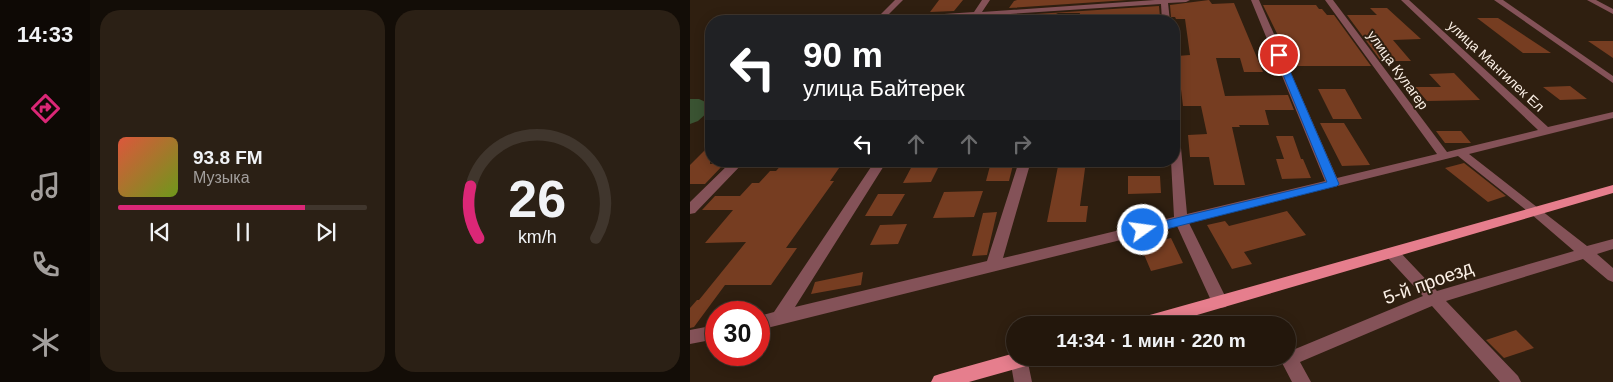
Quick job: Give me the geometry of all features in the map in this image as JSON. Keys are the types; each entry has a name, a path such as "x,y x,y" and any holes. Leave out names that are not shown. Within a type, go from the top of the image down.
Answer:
{"main road":[{"path":"1171,316 1613,189"},
{"path":"940,382 1006,363"}],"street":[{"path":"884,15 899,0"},
{"path":"976,15 986,0"},
{"path":"1000,15 1071,7 1186,0"},
{"path":"1255,0 1334,184"},
{"name":"улица Кулагер","path":"1329,0 1445,157"},
{"name":"улица Мангилек Ел","path":"1405,0 1547,132"},
{"path":"1498,0 1613,80"},
{"path":"1591,0 1613,12"},
{"path":"1164,1 1165,15"},
{"path":"770,321 1613,115"},
{"path":"1461,153 1536,211 1613,276"},
{"path":"690,210 733,167"},
{"path":"779,319 877,167"},
{"path":"993,267 1023,167"},
{"path":"1177,167 1181,221 1220,302"},
{"name":"5-й проезд","path":"1302,382 1289,359 1435,298 1613,244"},
{"path":"1392,253 1512,382"},
{"path":"690,338 705,335"},
{"path":"1022,366 1023,382"}],"green space":[{"path":"690,99 699,99 705,102 705,115 698,121 690,124"}],"building":[{"path":"939,0 963,0 954,11 930,12"},
{"path":"1017,0 1128,0 1009,8"},
{"path":"1209,0 1212,4 1234,3 1263,72 1244,72 1240,58 1216,58 1225,96 1288,95 1294,110 1265,110 1269,125 1239,125 1240,127 1232,127 1245,185 1214,185 1209,157 1190,157 1188,135 1207,134 1201,106 1183,106 1180,81 1180,56 1190,55 1185,19 1180,19 1180,15 1171,15 1170,5"},
{"path":"1263,5 1316,5 1327,15 1334,15 1371,66 1293,66"},
{"path":"1159,6 1160,15 1080,15 1080,13 1058,13 1056,15 1020,15"},
{"path":"1370,8 1387,8 1421,39 1393,40 1411,61 1381,61 1347,15 1377,15"},
{"path":"1477,18 1498,18 1551,53 1523,53"},
{"path":"1588,41 1613,41 1613,58"},
{"path":"1454,73 1480,100 1427,101 1415,87 1441,87 1429,74"},
{"path":"1570,86 1587,99 1560,100 1543,87"},
{"path":"1318,89 1345,89 1362,119 1333,119"},
{"path":"1320,123 1344,123 1370,165 1342,166"},
{"path":"1436,131 1461,131 1471,143 1445,143"},
{"path":"1276,136 1293,136 1301,159 1303,159 1311,178 1282,179 1276,159 1284,159"},
{"path":"705,150 705,167 721,167 705,184 690,184 690,165"},
{"path":"1464,163 1506,196 1488,202 1445,168"},
{"path":"780,167 840,167 830,181 834,181 786,248 797,248 771,285 725,285 713,301 705,301 705,312 694,327 690,328 690,308 699,300 746,242 705,243 733,210 702,210 715,196 740,196 752,183 759,183 770,171 776,171"},
{"path":"911,167 938,167 931,182 903,183"},
{"path":"990,167 1012,167 1009,181 986,181"},
{"path":"1058,167 1085,167 1080,206 1088,206 1086,222 1047,222"},
{"path":"1128,176 1160,176 1161,193 1128,194"},
{"path":"983,191 974,217 933,218 944,192"},
{"path":"878,194 905,194 892,216 865,216"},
{"path":"1287,211 1306,235 1244,252 1252,264 1232,269 1207,225 1225,221 1229,226"},
{"path":"997,212 987,255 972,256 983,213"},
{"path":"907,224 898,244 870,245 880,225"},
{"path":"1171,238 1183,263 1151,271 1140,245"},
{"path":"863,272 861,285 811,294 815,282"},
{"path":"1516,330 1534,348 1504,358 1486,340"}],"route":[{"path":"1143,230 1334,184 1279,55"}]}
